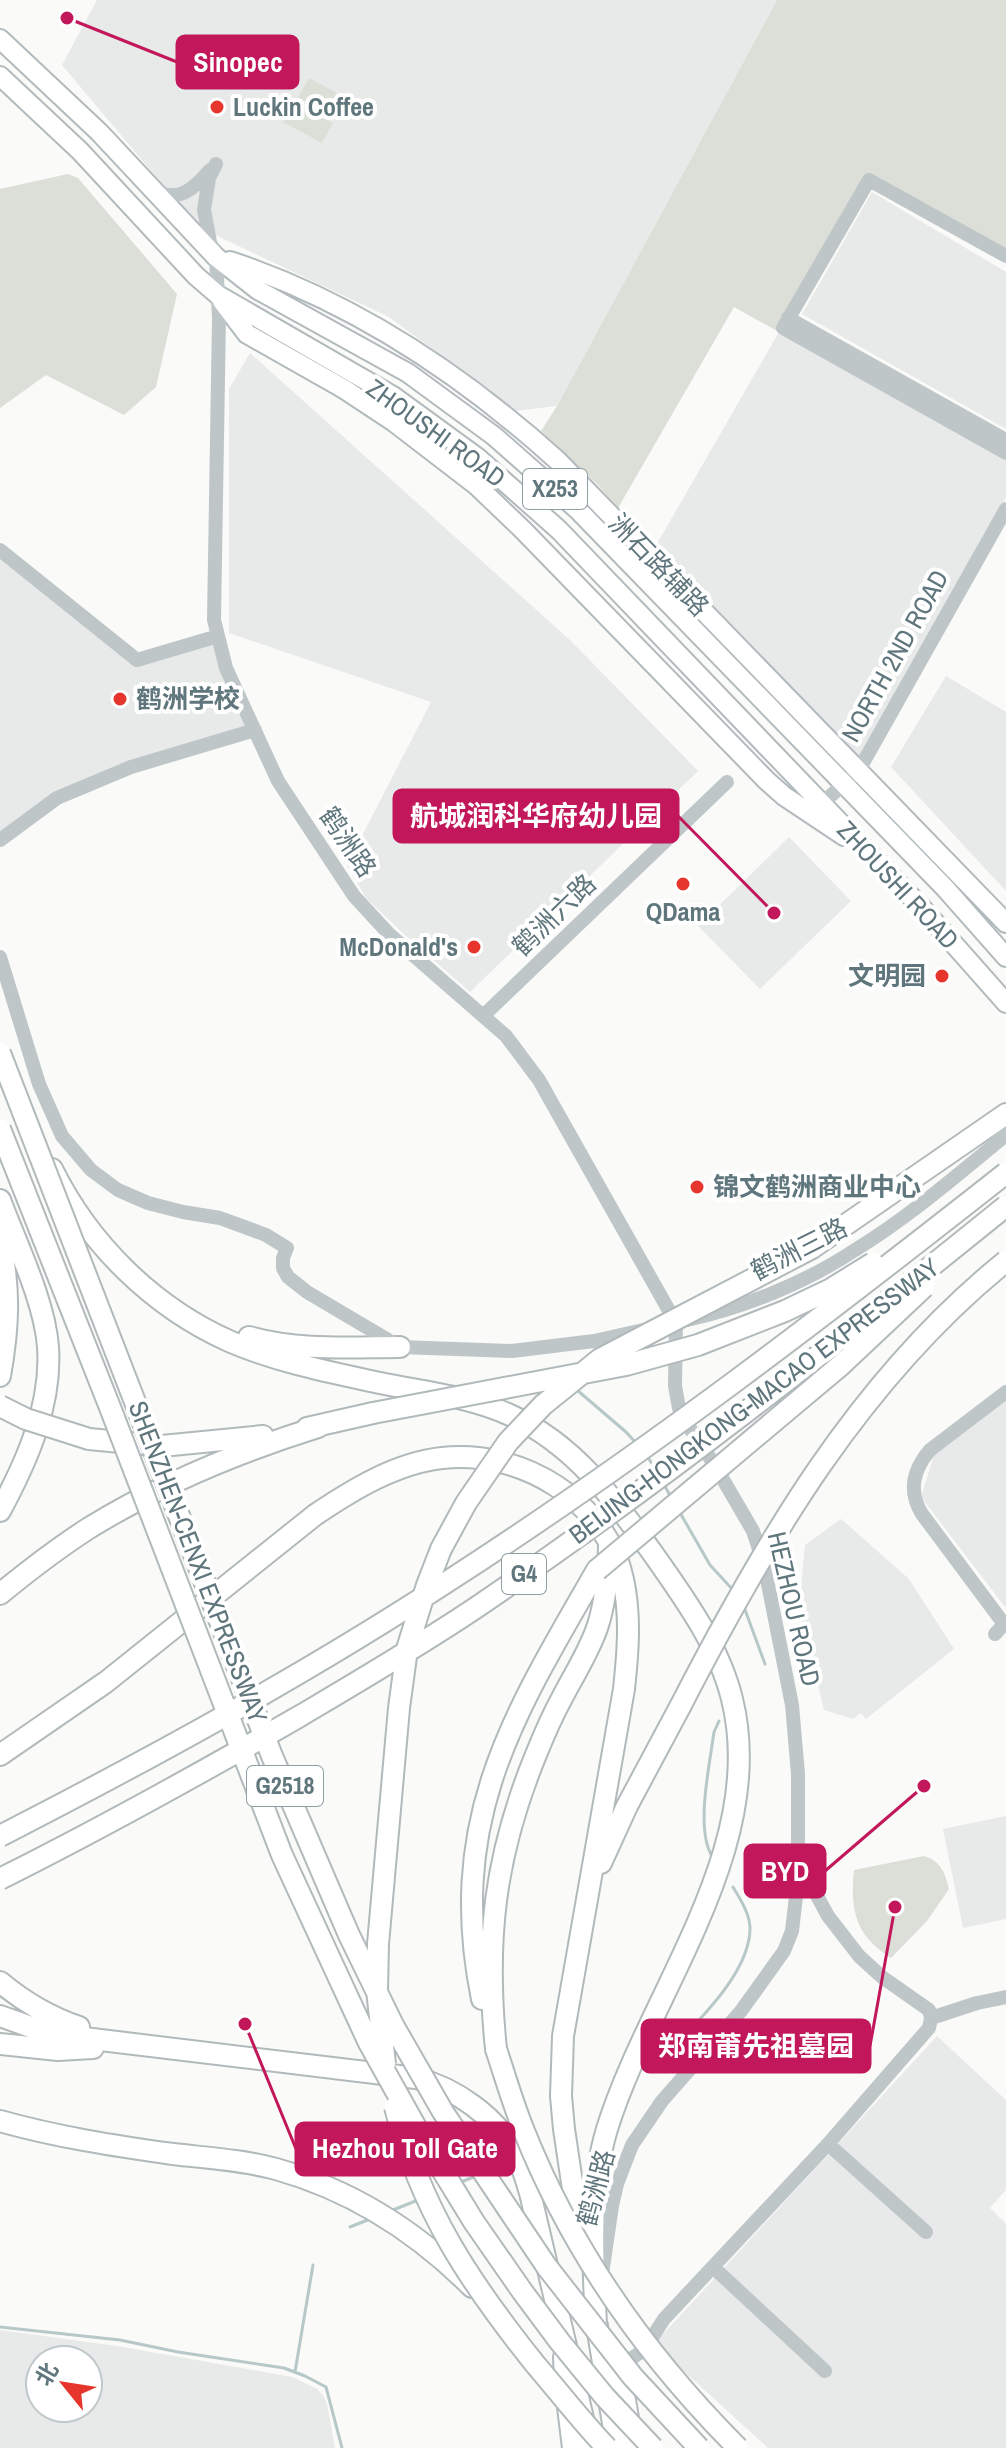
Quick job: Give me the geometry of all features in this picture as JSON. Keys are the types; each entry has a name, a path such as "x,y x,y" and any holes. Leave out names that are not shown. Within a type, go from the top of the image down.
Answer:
{"highway":[{"path":"0,1042 61,1188 85,1224 134,1279 175,1310 227,1340 281,1360 467,1399 511,1415 552,1439 589,1470 625,1515 691,1610 724,1674 732,1697 740,1752 735,1810 719,1867 606,2133 594,2210 596,2324"},
{"name":"SHENZHEN-CENXI EXPRESSWAY","path":"0,1053 272,1756 349,1935 393,2025 443,2112 547,2267 633,2377 699,2448"},
{"path":"607,2448 482,2296 456,2256 420,2184 406,2145 386,2068 377,1990 378,1944 403,1678 416,1620 441,1549 466,1503 508,1442 543,1405 600,1359 812,1248 1006,1114"},
{"name":"SHENZHEN-CENXI EXPRESSWAY","path":"0,1129 276,1841 369,2043 466,2209 522,2291 578,2364 653,2448"},
{"path":"0,1594 87,1529 165,1486 235,1455 318,1427 373,1413 626,1365 743,1329 831,1289 874,1262 1006,1160"},
{"name":"BEIJING-HONGKONG-MACAO EXPRESSWAY","path":"0,1836 222,1717 452,1579 694,1411 840,1303 1006,1173"},
{"path":"0,1200 41,1313 48,1345 47,1379 41,1413 28,1452 0,1511"},
{"path":"738,2448 658,2359 590,2264 524,2130 482,2004 475,1968 472,1931 474,1856 480,1819 504,1743 520,1707 597,1570 841,1365 1006,1207"},
{"name":"BEIJING-HONGKONG-MACAO EXPRESSWAY","path":"0,1879 230,1757 475,1609 610,1514 798,1372 1006,1207"},
{"path":"0,1238 9,1301 0,1376"},
{"path":"586,1900 627,1806 735,1603 793,1506 863,1404 892,1369 974,1287 1006,1261"},
{"path":"175,1310 235,1333 288,1345 317,1348 400,1347"},
{"path":"0,1406 26,1419 89,1439 162,1446 258,1437 318,1427"},
{"path":"0,1755 157,1643 315,1515 343,1496 409,1466 441,1458 470,1457 497,1461 522,1469 565,1492 600,1526 623,1576 628,1606 628,1647 624,1689 563,2036 561,2096 574,2204 617,2448"},
{"path":"496,2049 491,1980 492,1929 501,1858 534,1757 598,1625 610,1544"},
{"path":"0,1982 30,2005 56,2019 140,2045"},
{"path":"0,2016 58,2034 394,2074 433,2082 466,2101 497,2127 521,2164 590,2448"},
{"path":"2,2044 58,2050 140,2045"},
{"path":"0,2121 88,2142 274,2169 311,2181 363,2204 418,2238 482,2296"}],"main road":[{"name":"ZHOUSHI ROAD","path":"0,39 99,132 216,257 258,290 408,373 494,436 578,510 945,888 1006,957"},
{"name":"ZHOUSHI ROAD","path":"0,76 80,151 196,276 218,295 393,396 478,458 559,530 816,809 870,854 1006,1003"},
{"name":"洲石路辅路","path":"216,257 318,296 402,342 511,418 558,461 1006,923"},
{"path":"218,295 229,314 247,334 394,422 476,485 767,781 784,796 816,809"},
{"path":"310,370 393,396"},
{"path":"596,2324 617,2368 634,2448"},
{"path":"563,2334 564,2383 572,2448"}],"street":[{"name":"鹤洲路","path":"149,187 158,193 181,195 192,190 216,164 209,178 204,210 216,257 218,295 214,620 226,668 278,781 354,896 389,934 506,1036 539,1080 676,1323"},
{"path":"785,323 869,180 1006,256"},
{"path":"785,323 1006,440"},
{"path":"785,323 1006,453"},
{"name":"NORTH 2ND ROAD","path":"816,809 859,770 1006,509"},
{"path":"0,550 137,660 218,636"},
{"path":"0,840 57,798 131,767 255,730"},
{"name":"鹤洲六路","path":"483,1016 727,782"},
{"path":"0,957 39,1084 62,1136 91,1170 118,1190 148,1203 220,1218 266,1235 287,1248 283,1268 288,1277 307,1292 400,1347"},
{"name":"鹤洲三路","path":"400,1347 512,1351 594,1341 708,1315 785,1288 855,1251 930,1197 1006,1135"},
{"name":"HEZHOU ROAD","path":"676,1323 675,1386 679,1408 753,1531 764,1564 792,1705 798,1774 798,1879"},
{"path":"1002,1627 922,1514 914,1500 913,1490 916,1474 930,1450 1006,1392"},
{"name":"鹤洲路","path":"596,2324 612,2206 632,2145 662,2101 741,2011 784,1951 792,1931 798,1879"},
{"path":"617,2368 644,2350 664,2319 828,2144 929,2028 929,2010 882,1977 859,1956 828,1916 815,1892 798,1879"},
{"path":"931,2018 1006,1997"},
{"path":"828,2144 926,2232"},
{"path":"714,2268 825,2371"}],"shaded area":[{"path":"97,0 777,0 557,406 515,411 389,317 198,227 62,65"},
{"path":"777,0 1006,0 1006,256 869,180 779,332 734,307 618,508 541,431"},
{"path":"309,78 348,99 337,119 298,97"},
{"path":"294,102 333,123 322,143 283,122"},
{"path":"68,174 78,178 177,294 156,387 124,415 46,375 0,408 0,189"},
{"path":"872,192 1006,272 1006,429 802,314"},
{"path":"779,332 1006,458 1006,498 860,759 654,549"},
{"path":"250,353 571,641 698,771 470,992 366,898 347,865 431,702 229,633 229,389"},
{"name":"鹤洲学校","path":"0,550 136,660 218,636 255,730 57,798 0,840"},
{"path":"946,676 1006,712 1006,891 891,767"},
{"path":"789,837 851,901 760,989 698,926"},
{"path":"1006,1398 1005,1607 921,1497 935,1452"},
{"path":"841,1519 909,1579 954,1649 866,1719 861,1713 853,1719 824,1710 799,1608 805,1545"},
{"path":"1006,1816 1006,1919 963,1928 943,1829"},
{"path":"924,1856 941,1868 949,1889 927,1921 891,1958 862,1931 854,1909 854,1870"},
{"path":"937,2036 1006,2100 1006,2190 990,2208 1006,2224 1006,2448 768,2448 654,2344"},
{"path":"0,2330 102,2344 24,2344 24,2424 104,2424 104,2344 293,2377 323,2395 335,2448 0,2448"}],"waterway":[{"path":"577,1390 637,1444"},
{"path":"647,1456 656,1470"},
{"path":"663,1483 671,1497"},
{"path":"679,1511 710,1565 733,1590"},
{"path":"744,1607 765,1664"},
{"path":"712,1856 707,1844 704,1813 714,1732 719,1721"},
{"path":"675,2046 723,1992 742,1960 750,1927 746,1911 733,1887"},
{"path":"459,2183 478,2175"},
{"path":"388,2212 418,2200"},
{"path":"350,2227 370,2219"},
{"path":"295,2372 313,2265"},
{"path":"0,2327 120,2340 284,2368 326,2387 342,2448"}],"place":[{"name":"Sinopec","path":"67,18"},
{"name":"Luckin Coffee","path":"217,107"},
{"name":"鹤洲学校","path":"120,699"},
{"name":"QDama","path":"683,884"},
{"name":"航城润科华府幼儿园","path":"774,913"},
{"name":"McDonald's","path":"474,947"},
{"name":"文明园","path":"942,976"},
{"name":"锦文鹤洲商业中心","path":"697,1187"},
{"name":"BYD","path":"924,1786"},
{"name":"郑南莆先祖墓园","path":"895,1907"},
{"name":"Hezhou Toll Gate","path":"245,2024"}]}
